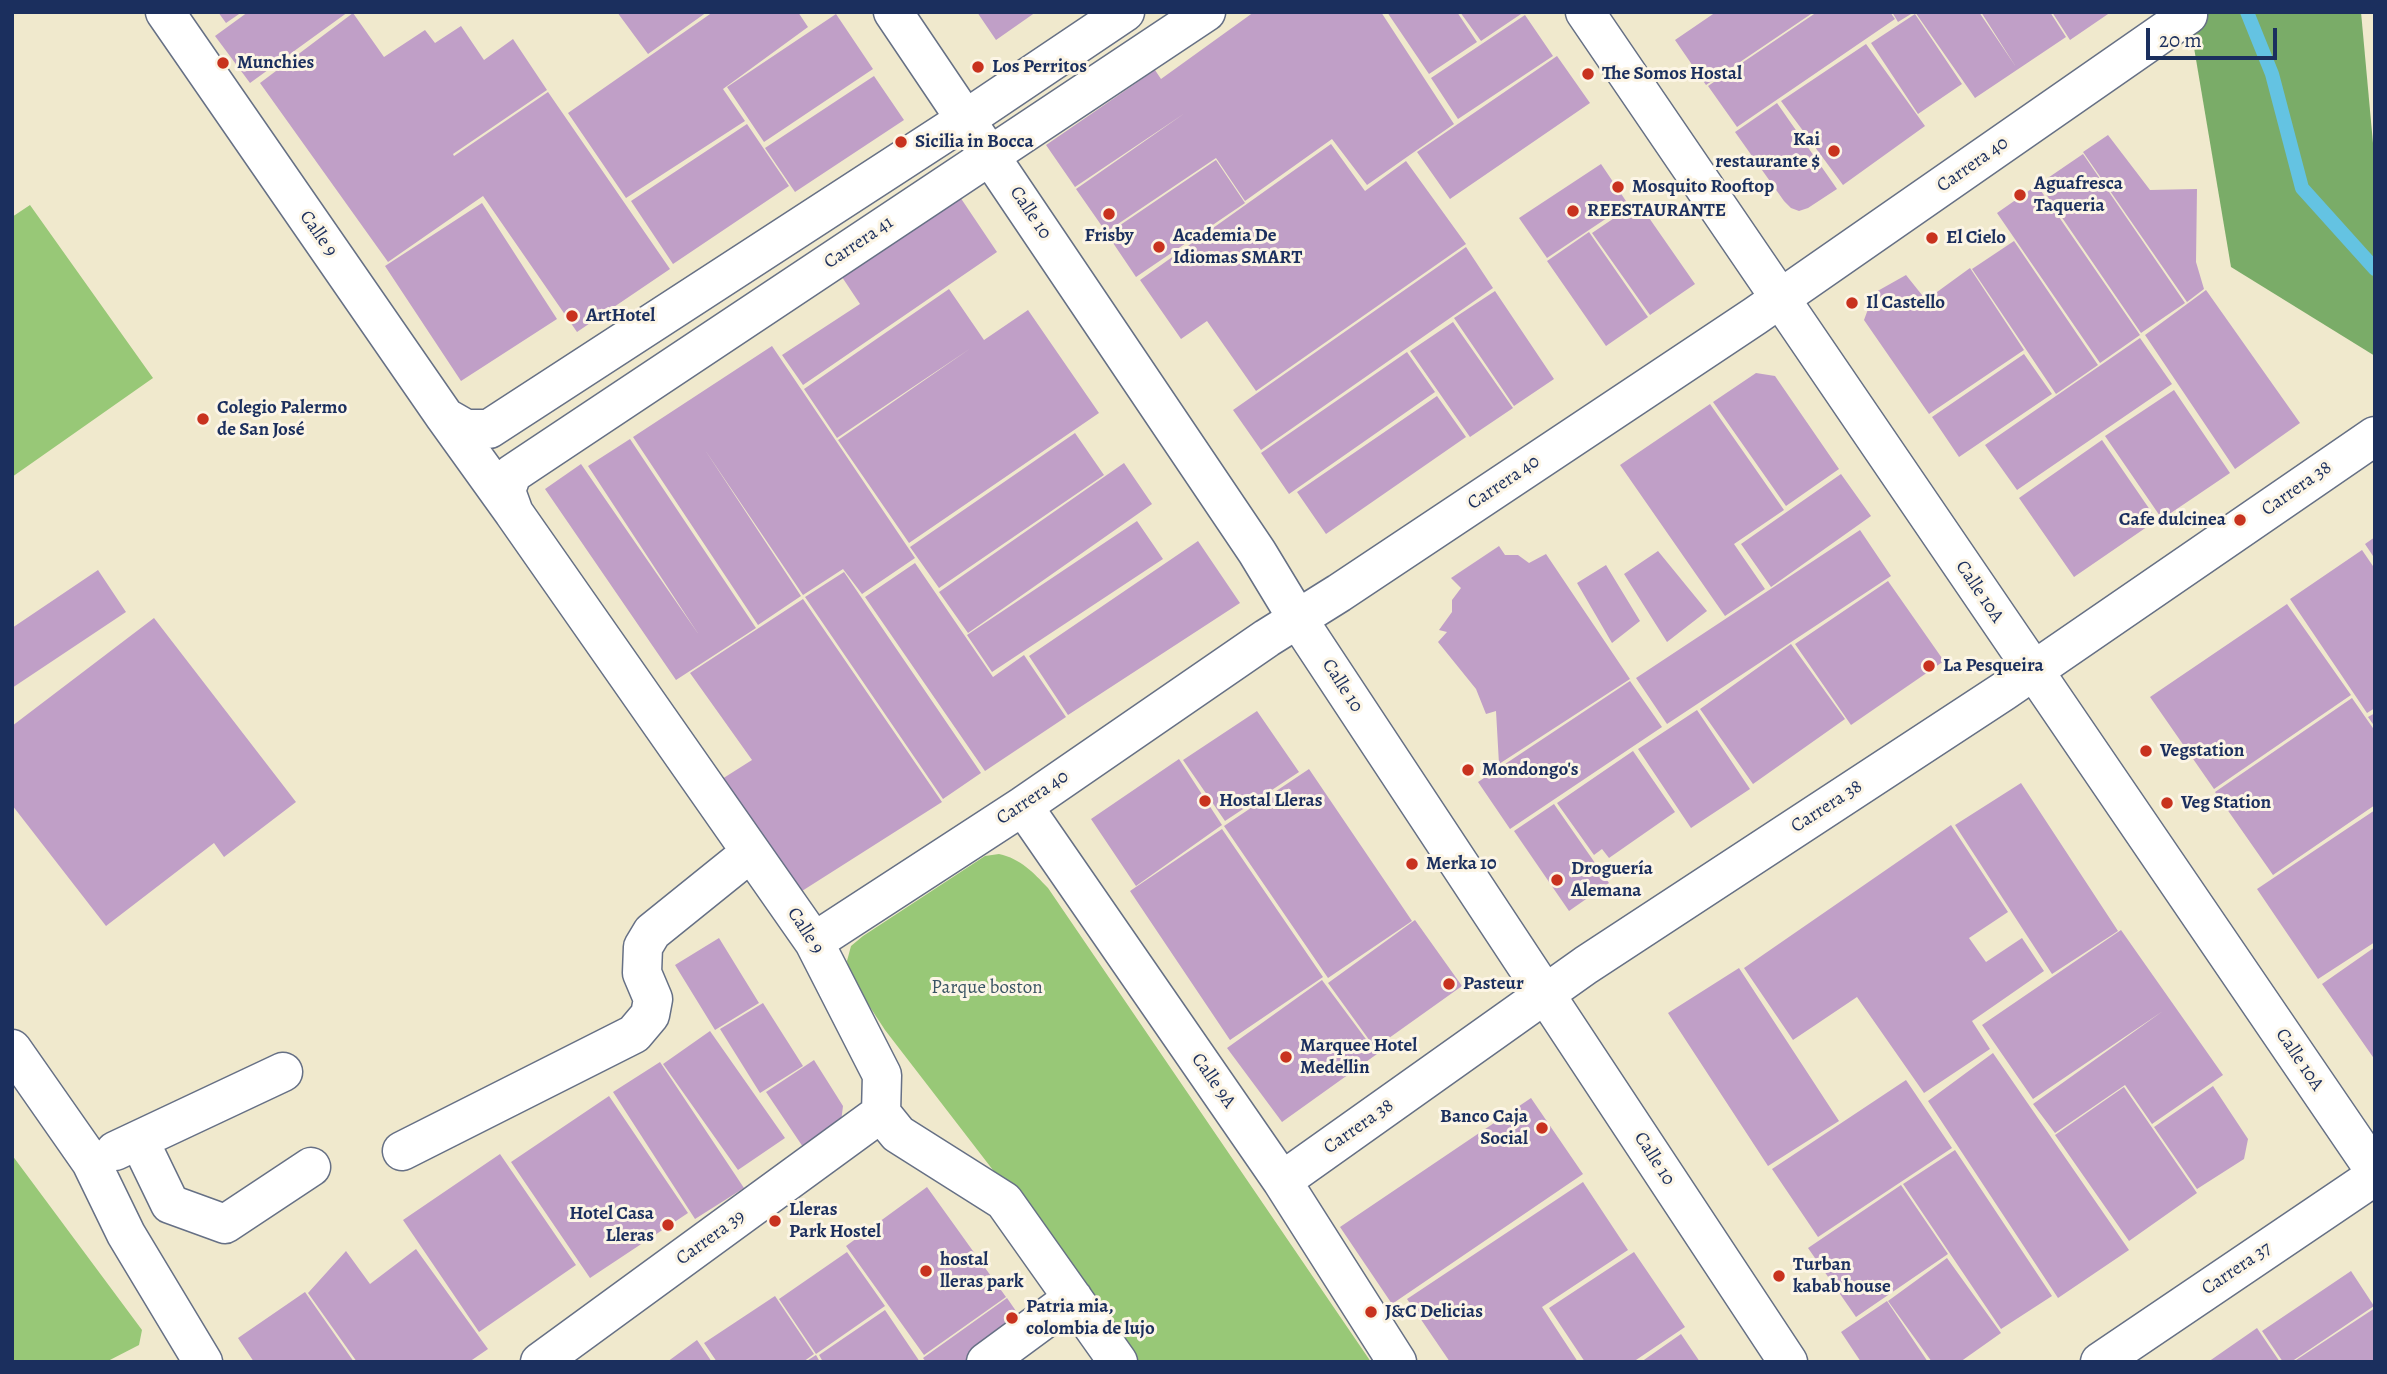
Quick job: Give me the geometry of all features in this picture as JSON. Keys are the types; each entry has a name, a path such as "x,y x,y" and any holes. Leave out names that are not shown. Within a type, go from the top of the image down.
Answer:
{"street":[{"name":"Calle 9","path":"166,12 444,417 814,942 882,1075 881,1113"},
{"name":"Calle 10","path":"893,12 1256,552 1788,1362"},
{"path":"444,417 466,429 489,429 966,119 1125,12"},
{"name":"Carrera 41","path":"512,474 1206,12"},
{"name":"Calle 10A","path":"1585,12 2375,1171"},
{"name":"Carrera 40","path":"814,942 1023,806 1297,618 1779,299 2188,15"},
{"name":"Carrera 38","path":"1282,1181 1586,965 2033,672 2375,436"},
{"name":"Calle 9","path":"512,474 506,491 514,513"},
{"name":"Calle 9A","path":"1023,806 1282,1181 1397,1362"},
{"path":"401,1151 634,1034 650,1015 653,999 642,973 643,947 652,932 750,853"},
{"path":"12,1049 91,1162 127,1234 203,1362"},
{"path":"91,1162 283,1072"},
{"path":"881,1113 898,1134 1004,1201 1118,1362"},
{"name":"Carrera 39","path":"540,1362 881,1113"},
{"path":"139,1140 170,1204 225,1224 311,1167"},
{"name":"Carrera 37","path":"2100,1362 2375,1177"},
{"path":"986,1362 1073,1298"}],"green space":[{"path":"2188,12 2361,12 2375,165 2375,356 2231,267"},
{"path":"30,205 153,378 12,477 12,217"},
{"name":"Parque boston","path":"999,854 1020,863 1048,888 1371,1362 1132,1362 1006,1187 885,1030 851,978 847,961 851,946 985,856"},
{"path":"12,1155 142,1330 139,1345 106,1362 12,1362"}],"building":[{"path":"218,12 242,12 226,23"},
{"path":"248,12 348,12 250,83 215,36"},
{"path":"617,12 707,12 648,54"},
{"path":"713,12 798,12 808,27 723,89 745,121 626,198 568,113"},
{"path":"977,12 1036,12 996,40"},
{"path":"1254,12 1381,12 1454,124 1367,185 1332,139 1245,201 1216,158 1106,232 1076,189 1185,113 1075,187 1046,145 1155,70 1161,79"},
{"path":"1387,12 1457,12 1477,42 1429,74"},
{"path":"1460,12 1524,12 1481,41"},
{"path":"1716,12 1814,12 1706,85 1675,40"},
{"path":"1817,12 1890,12 1895,19 1737,127 1708,86"},
{"path":"1892,12 1910,12 1911,14 1898,22"},
{"path":"1915,12 1979,12 2016,67 1981,12 2050,12 2066,37 1975,98"},
{"path":"2052,12 2111,12 2070,40"},
{"path":"353,13 384,57 425,30 435,43 461,26 484,60 513,39 547,90 453,154 454,156 548,92 670,269 577,332 483,196 388,262 260,83"},
{"path":"836,14 873,69 764,142 727,87"},
{"path":"1915,14 1962,84 1918,114 1871,43"},
{"path":"1525,15 1553,56 1458,119 1431,78"},
{"path":"1866,44 1925,126 1843,185 1781,101"},
{"path":"1557,56 1590,103 1450,199 1417,152"},
{"path":"874,76 904,120 795,192 765,148"},
{"path":"1777,103 1837,189 1799,211 1784,201 1735,132"},
{"path":"747,124 789,186 673,264 631,201"},
{"path":"2108,135 2150,190 2197,189 2196,262 2204,289 2187,302 2083,152"},
{"path":"1331,144 1365,191 1406,161 1466,244 1256,391 1207,321 1181,339 1140,280"},
{"path":"2083,154 2185,303 2141,333 2039,184"},
{"path":"1216,160 1245,203 1136,277 1107,234"},
{"name":"REESTAURANTE","path":"1601,164 1628,204 1547,258 1519,218"},
{"path":"2037,185 2140,335 2100,363 1997,213"},
{"path":"960,197 997,252 803,385 782,355 860,304 842,277"},
{"path":"1638,202 1695,284 1650,315 1592,233"},
{"path":"482,203 557,319 461,381 385,266"},
{"path":"1589,232 1648,317 1606,346 1547,261"},
{"path":"2014,241 2098,365 2056,394 1972,269"},
{"path":"1466,247 1493,288 1261,450 1233,410"},
{"path":"1970,268 2024,350 1929,414 1864,320 1874,293 1906,275 1926,300"},
{"path":"949,289 984,340 1028,310 1099,413 909,543 838,440 971,348 837,438 804,389"},
{"path":"2206,290 2300,423 2235,469 2145,335"},
{"path":"1495,291 1554,379 1514,406 1454,318"},
{"path":"1453,322 1513,408 1470,437 1410,351"},
{"path":"2140,338 2172,384 2017,490 1985,445"},
{"path":"772,346 915,558 862,594 843,569 803,595 705,450 801,596 758,625 633,437"},
{"path":"1407,352 1435,392 1289,494 1261,453"},
{"path":"2024,354 2052,394 1959,457 1932,417"},
{"path":"1756,373 1775,376 1839,469 1786,506 1713,402"},
{"path":"2174,390 2230,473 2162,519 2105,436"},
{"path":"1437,396 1466,437 1326,534 1297,492"},
{"path":"1710,404 1784,510 1734,544 1765,589 1725,616 1620,465"},
{"path":"1075,433 1104,475 939,588 910,547"},
{"path":"630,439 756,628 676,680 545,489 581,464 699,635 588,466"},
{"path":"2102,440 2157,520 2074,577 2019,498"},
{"path":"1124,463 1152,504 968,633 939,592"},
{"path":"1841,474 1871,516 1771,587 1741,544"},
{"path":"1137,521 1163,559 992,672 967,635"},
{"path":"1860,530 1891,576 1667,724 1636,678"},
{"path":"2375,537 2375,559 2365,544"},
{"path":"1198,541 1240,603 1068,715 1029,656"},
{"path":"1499,546 1505,555 1518,555 1529,563 1546,554 1630,679 1499,764 1496,711 1486,714 1476,689 1438,642 1447,632 1439,630 1452,612 1452,600 1461,588 1451,578"},
{"path":"2362,550 2375,569 2375,708 2367,713 2290,599"},
{"path":"1658,551 1707,611 1667,642 1624,574"},
{"path":"915,563 993,677 1024,655 1066,717 985,771 865,597"},
{"path":"1606,565 1640,621 1612,643 1577,583"},
{"path":"98,570 126,612 12,688 12,628"},
{"path":"844,572 981,773 943,799 805,597"},
{"path":"1888,581 1944,661 1851,725 1795,644"},
{"path":"803,599 942,802 802,891 722,779 752,760 690,673"},
{"path":"2287,604 2351,695 2214,789 2150,697"},
{"path":"154,618 296,802 224,857 214,843 106,926 12,805 12,726"},
{"path":"1791,644 1845,719 1753,784 1700,709"},
{"path":"1630,681 1662,727 1510,829 1478,782"},
{"path":"2352,698 2375,731 2375,805 2273,875 2215,792"},
{"path":"1697,710 1750,789 1691,828 1638,749"},
{"path":"1257,711 1299,772 1225,821 1183,760"},
{"path":"2375,713 2375,727 2368,717"},
{"path":"1633,751 1675,812 1609,858 1602,849 1594,855 1557,803"},
{"path":"1179,759 1222,825 1136,886 1091,819"},
{"path":"1309,769 1412,921 1328,978 1224,826"},
{"path":"2021,783 2118,931 2052,974 1955,825"},
{"path":"1554,804 1609,883 1569,911 1514,831"},
{"path":"2375,810 2375,942 2318,979 2257,889"},
{"path":"1951,825 2008,912 1969,938 1986,962 2022,938 2044,971 1972,1021 1990,1049 1924,1093 1857,997 1793,1040 1744,968"},
{"path":"1222,829 1323,977 1230,1040 1130,891"},
{"path":"1415,920 1462,986 1375,1048 1328,983"},
{"path":"2121,930 2223,1075 2152,1124 2125,1085 2055,1133 2033,1104 2163,1011 2033,1099 1982,1025"},
{"path":"719,938 759,1003 715,1030 675,965"},
{"path":"2375,947 2375,1060 2322,984"},
{"path":"1739,968 1839,1121 1768,1166 1668,1013"},
{"path":"1322,980 1377,1054 1282,1122 1227,1048"},
{"path":"763,1003 803,1066 760,1093 720,1029"},
{"path":"710,1031 785,1138 738,1170 663,1064"},
{"path":"1993,1053 2129,1250 2058,1298 1928,1101"},
{"path":"814,1060 843,1106 841,1122 803,1147 766,1092"},
{"path":"660,1062 744,1188 695,1219 613,1092"},
{"path":"1906,1080 1952,1148 1818,1237 1772,1169"},
{"path":"2213,1086 2248,1139 2244,1159 2197,1189 2154,1127"},
{"path":"2124,1087 2197,1193 2129,1241 2055,1135"},
{"path":"609,1096 688,1213 590,1278 511,1162"},
{"path":"1531,1098 1583,1174 1392,1304 1340,1227"},
{"path":"1955,1150 2052,1296 2001,1329 1903,1184"},
{"path":"500,1154 576,1265 479,1332 403,1220"},
{"path":"1583,1182 1628,1250 1542,1307 1578,1362 1450,1362 1407,1299"},
{"path":"1901,1185 1948,1254 1856,1317 1808,1248"},
{"name":"hostal lleras park","path":"927,1187 1006,1297 924,1355 846,1246"},
{"path":"416,1249 488,1349 469,1362 357,1362 308,1293 346,1251 370,1284"},
{"path":"847,1252 885,1306 816,1354 779,1299"},
{"path":"1634,1252 1685,1327 1633,1362 1585,1362 1549,1308"},
{"path":"1947,1258 2001,1333 1960,1362 1932,1362 1888,1301"},
{"path":"2351,1271 2374,1306 2291,1362 2283,1362 2262,1331"},
{"path":"305,1292 354,1362 254,1362 238,1338"},
{"path":"775,1296 814,1354 803,1362 717,1362 704,1343"},
{"path":"1007,1298 1027,1327 979,1362 926,1362 923,1358"},
{"path":"1887,1301 1928,1362 1861,1362 1841,1332"},
{"path":"2375,1308 2375,1362 2293,1362"},
{"path":"885,1310 920,1362 823,1362 819,1355"},
{"path":"2257,1328 2280,1362 2208,1362"},
{"path":"1681,1334 1700,1362 1641,1362"},
{"path":"697,1340 712,1362 667,1362"},
{"path":"816,1355 820,1362 805,1362"}],"waterway":[{"path":"2247,12 2272,74 2302,188 2375,269"}],"place":[{"name":"Munchies","path":"223,63"},
{"name":"Los Perritos","path":"978,67"},
{"name":"The Somos Hostal","path":"1588,74"},
{"name":"Sicilia in Bocca","path":"901,142"},
{"name":"Kai restaurante $","path":"1834,151"},
{"name":"Mosquito Rooftop","path":"1618,187"},
{"name":"Aguafresca Taqueria","path":"2020,195"},
{"name":"REESTAURANTE","path":"1573,211"},
{"name":"Frisby","path":"1109,214"},
{"name":"El Cielo","path":"1932,238"},
{"name":"Academia De Idiomas SMART","path":"1159,247"},
{"name":"Il Castello","path":"1852,303"},
{"name":"ArtHotel","path":"572,316"},
{"name":"Colegio Palermo de San José","path":"203,419"},
{"name":"Cafe dulcinea","path":"2240,520"},
{"name":"La Pesqueira","path":"1929,666"},
{"name":"Vegstation","path":"2146,751"},
{"name":"Mondongo's","path":"1468,770"},
{"name":"Hostal Lleras","path":"1205,801"},
{"name":"Veg Station","path":"2167,803"},
{"name":"Merka 10","path":"1412,864"},
{"name":"Droguería Alemana","path":"1557,880"},
{"name":"Pasteur","path":"1449,984"},
{"name":"Marquee Hotel Medellin","path":"1286,1057"},
{"name":"Banco Caja Social","path":"1542,1128"},
{"name":"Lleras Park Hostel","path":"775,1221"},
{"name":"Hotel Casa Lleras","path":"668,1225"},
{"name":"hostal lleras park","path":"926,1271"},
{"name":"Turban kabab house","path":"1779,1276"},
{"name":"J&C Delicias","path":"1371,1312"},
{"name":"Patria mia, colombia de lujo","path":"1012,1318"}]}
